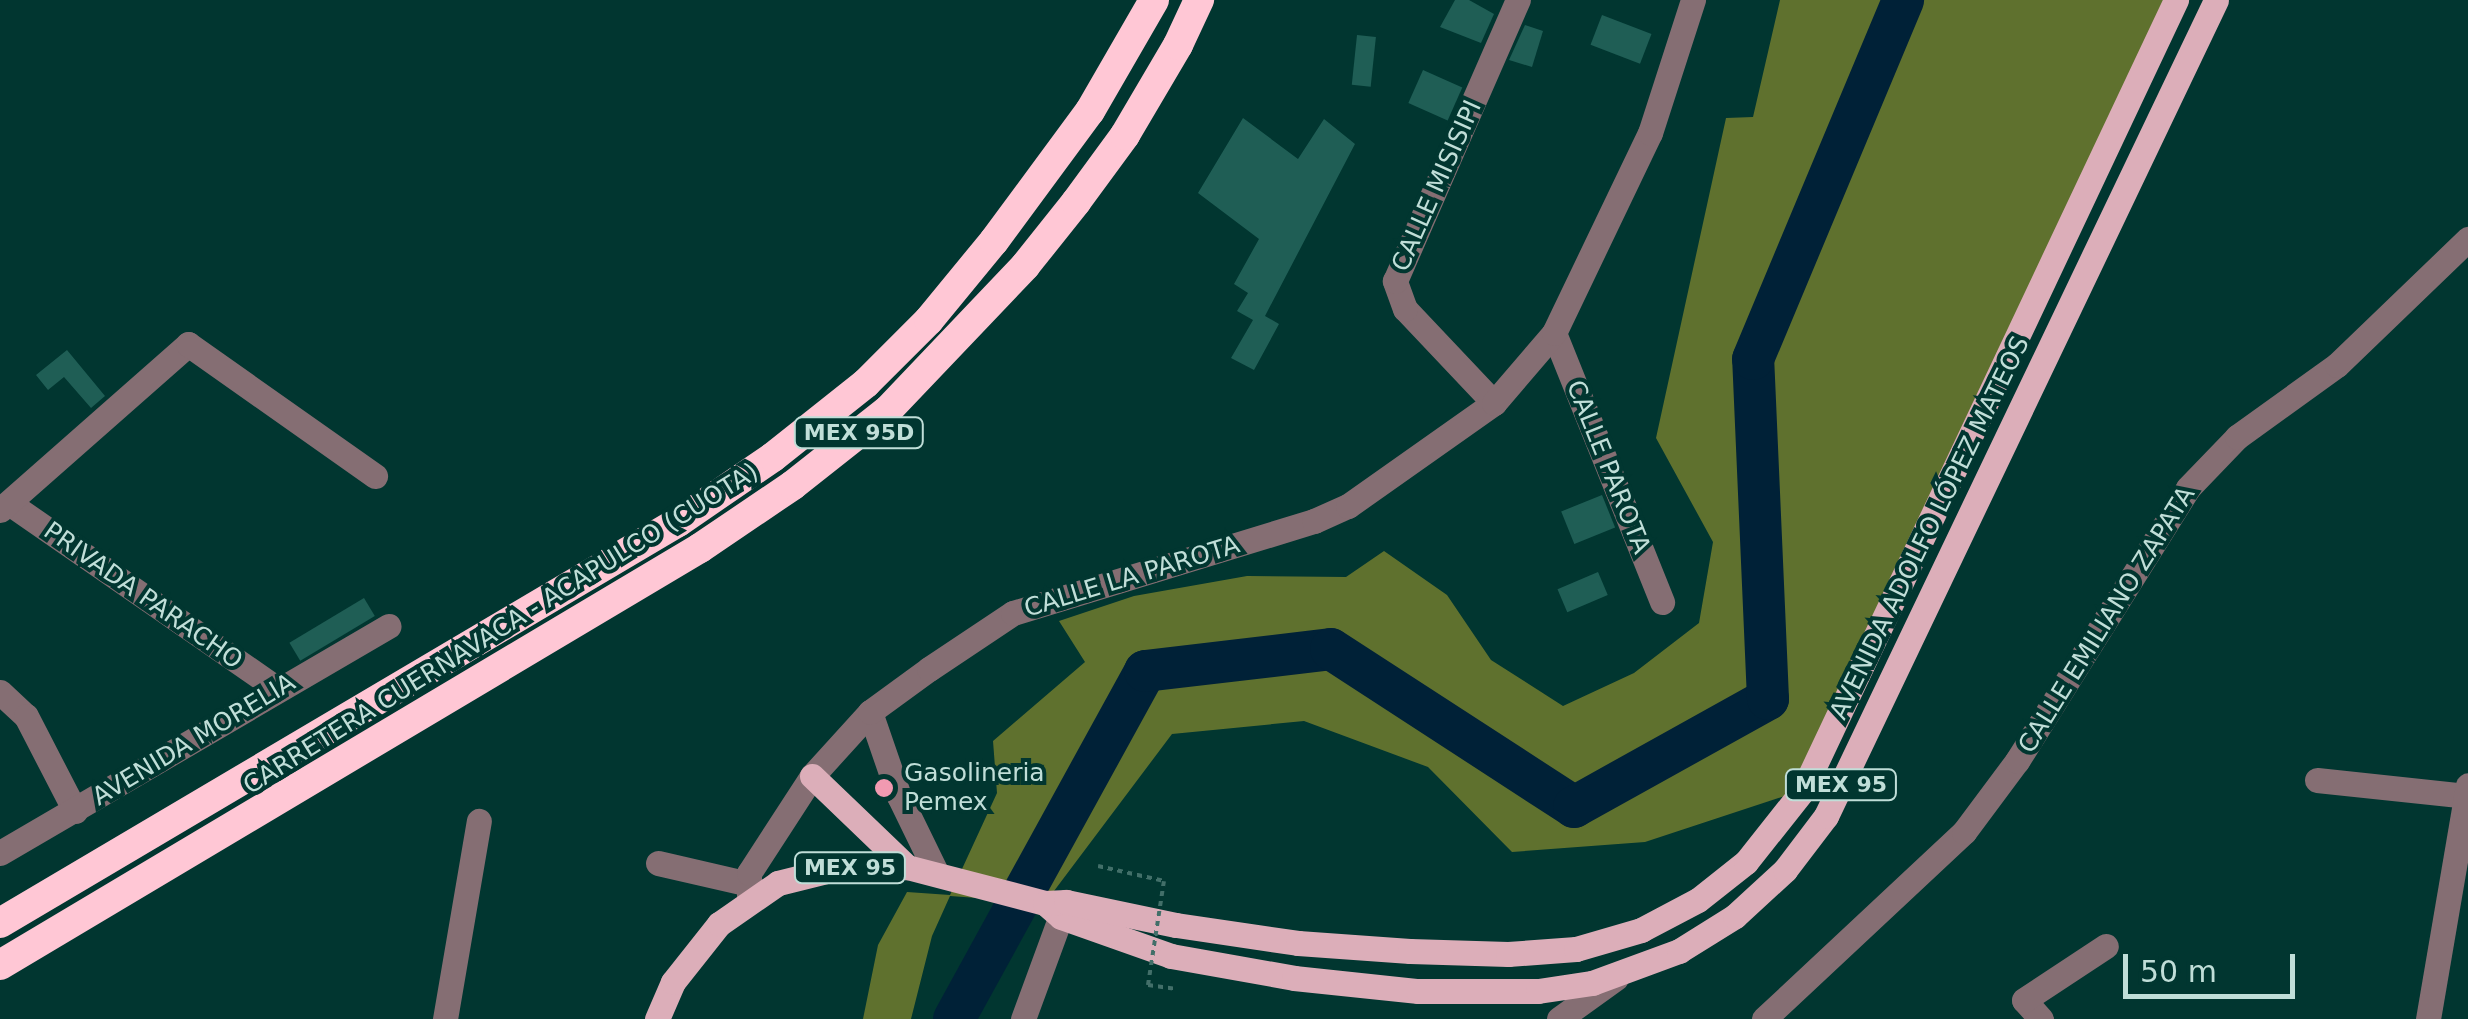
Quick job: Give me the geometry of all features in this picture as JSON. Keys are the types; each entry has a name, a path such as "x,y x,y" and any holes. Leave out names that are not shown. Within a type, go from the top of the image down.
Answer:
{"highway":[{"name":"CARRETERA CUERNAVACA - ACAPULCO (CUOTA)","path":"0,924 678,522 773,457 851,395 929,320 994,241 1090,111 1154,0"},
{"name":"CARRETERA CUERNAVACA - ACAPULCO (CUOTA)","path":"0,965 700,548 793,484 888,410 1025,266 1076,202 1125,135 1178,45 1199,0"}],"main road":[{"name":"AVENIDA ADOLFO LÓPEZ MATEOS","path":"1051,905 1298,943 1542,953 1609,941 1641,930 1724,882 1767,840 1803,790 2176,0"},
{"name":"AVENIDA ADOLFO LÓPEZ MATEOS","path":"1051,905 1171,956 1330,982 1418,991 1565,988 1619,976 1679,951 1735,916 1785,870 1826,816 2216,0"},
{"path":"812,776 907,867"},
{"name":"MEX 95","path":"657,1019 673,982 720,924 749,892 778,883 838,868 907,867 1051,905"}],"street":[{"name":"CALLE MISISIPI","path":"1494,402 1405,308 1395,281 1518,0"},
{"name":"CALLE LA PAROTA","path":"749,892 749,873 812,776 870,712 1013,614 1314,521 1348,506 1494,402 1554,333 1650,133 1693,0"},
{"name":"CALLE EMILIANO ZAPATA","path":"1764,1019 1964,832 2017,762 2188,488 2237,437 2337,365 2468,239"},
{"name":"CALLE PAROTA","path":"1554,333 1662,602"},
{"path":"4,507 188,344 375,476"},
{"name":"PRIVADA PARACHO","path":"4,507 278,689"},
{"name":"AVENIDA MORELIA","path":"0,853 389,626"},
{"path":"0,692 26,716 75,811"},
{"path":"870,712 899,796 947,876"},
{"path":"2318,780 2467,790 2463,846 2428,1019"},
{"path":"445,1019 479,821"},
{"path":"658,863 749,892"},
{"path":"1023,1019 1051,905"},
{"path":"2041,1019 2024,1000 2106,946"},
{"path":"1559,1019 1619,976"}],"path":[{"path":"1098,866 1164,881 1148,985 1176,988"}],"green space":[{"path":"1780,0 2176,0 1803,790 1645,842 1512,852 1428,767 1304,721 1172,734 1045,903 950,896 932,936 911,1019 863,1019 878,945 907,892 950,895 997,793 993,741 1085,662 1059,621 1134,596 1247,576 1346,577 1384,551 1447,595 1491,660 1563,706 1634,673 1699,623 1713,542 1656,438 1726,118 1753,117"}],"building":[{"path":"1455,0 1469,0 1494,14 1481,43 1440,27"},
{"path":"1602,15 1651,34 1640,64 1591,45"},
{"path":"1525,25 1543,31 1532,67 1509,60"},
{"path":"1357,35 1376,37 1371,87 1352,85"},
{"path":"1423,70 1462,87 1448,120 1408,103"},
{"path":"1243,118 1298,159 1324,119 1355,144 1265,316 1279,324 1254,370 1231,358 1253,320 1237,311 1248,293 1234,284 1259,239 1198,193"},
{"path":"67,350 105,396 91,408 64,377 48,390 36,375"},
{"path":"1602,495 1615,527 1574,544 1561,511"},
{"path":"1598,572 1608,595 1567,612 1557,589"},
{"path":"364,598 375,616 300,661 289,643"}],"waterway":[{"path":"954,1019 1145,671 1331,649 1574,807 1768,699 1753,359 1903,0"}],"place":[{"name":"Gasolineria Pemex","path":"884,788"}]}
